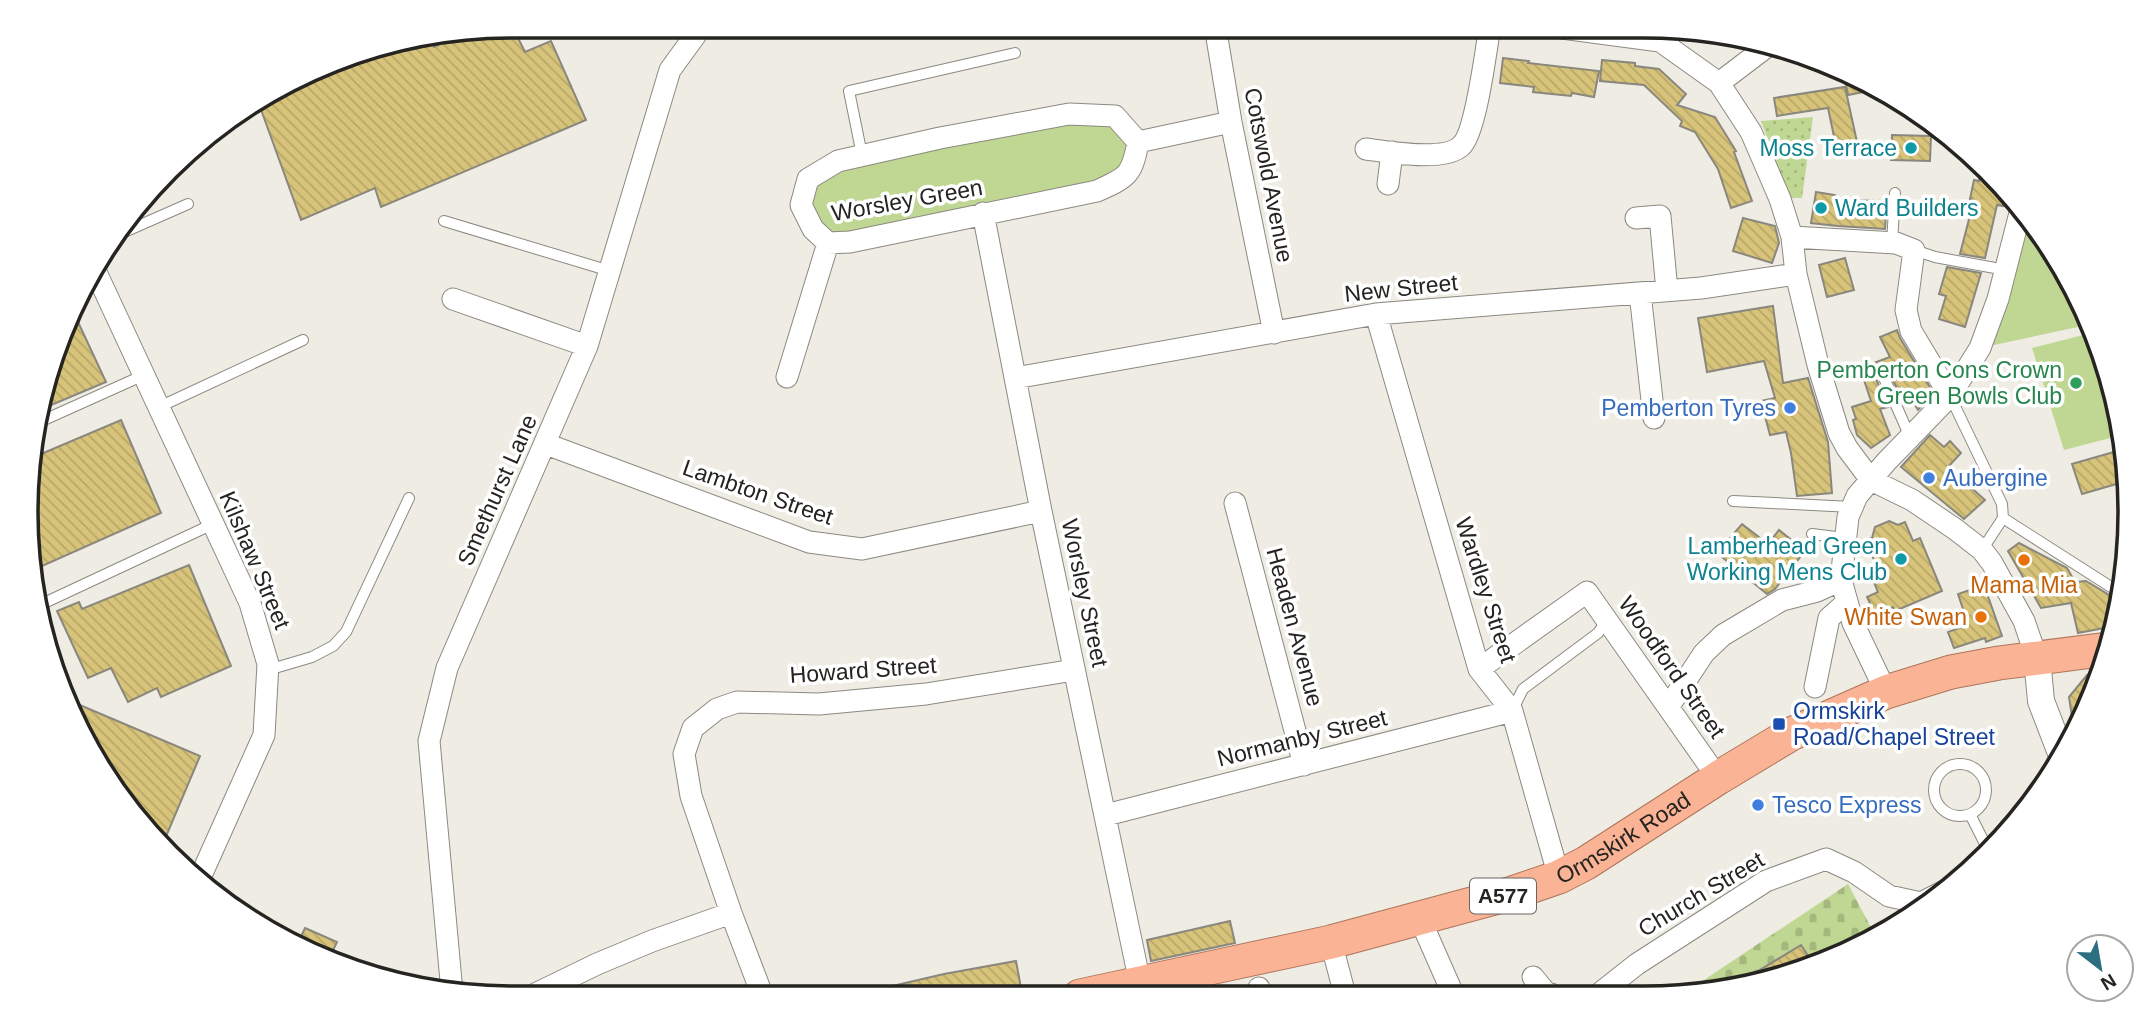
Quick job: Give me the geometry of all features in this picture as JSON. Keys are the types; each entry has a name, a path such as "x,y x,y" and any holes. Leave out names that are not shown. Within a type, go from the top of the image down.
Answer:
{"highway":[{"name":"Ormskirk Road","path":"1126,986 1331,942 1509,894 1559,877 1620,843 1718,778 1791,734 1886,692 1951,672 2096,651"}],"street":[{"name":"Smethurst Lane","path":"451,981 429,741 447,668 587,346 670,70 693,38"},
{"name":"Cotswold Avenue","path":"1217,38 1231,122 1274,333"},
{"path":"1366,149 1434,155 1461,146 1471,128 1488,38"},
{"path":"1647,38 1660,41 1719,83 1751,132 1780,199 1792,237 1796,274 1818,365 1839,433 1871,480 1913,500 1955,529 1982,550 1992,564 2024,621 2037,659 2041,701 2057,743"},
{"path":"1719,83 1758,53"},
{"name":"Worsley Green","path":"1069,114 1115,116 1138,142 1134,164 1122,180 1097,191 849,242 828,243 813,229 802,205 808,178 838,161 1069,114"},
{"path":"1138,142 1231,122"},
{"path":"1388,184 1392,152"},
{"name":"Worsley Street","path":"983,214 1041,511 1140,983"},
{"path":"1636,218 1660,216 1667,291"},
{"path":"1886,692 1853,623 1841,580 1844,538 1852,507 1857,496 1871,480 1950,396 1980,348 2006,270 2018,222"},
{"path":"1792,237 1892,243 1914,250 1906,310 1911,331 1950,396"},
{"path":"787,377 828,243"},
{"name":"New Street","path":"1015,378 1376,314 1667,291 1796,274"},
{"name":"Kilshaw Street","path":"99,280 250,603 268,664 264,735 203,871"},
{"path":"1640,293 1654,418"},
{"path":"453,299 587,346"},
{"name":"Wardley Street","path":"1376,314 1479,669 1512,711 1559,877"},
{"name":"Lambton Street","path":"546,444 809,542 862,549 1041,511"},
{"name":"Headen Avenue","path":"1235,503 1304,765"},
{"path":"1669,706 1704,653 1723,635 1782,600 1817,591 1841,580"},
{"name":"Woodford Street","path":"1479,669 1587,592 1718,778"},
{"path":"1815,687 1829,618 1846,603"},
{"name":"Howard Street","path":"759,986 691,796 684,754 693,728 717,709 737,702 819,704 926,694 1074,670"},
{"name":"Normanby Street","path":"1106,815 1512,711"},
{"name":"Church Street","path":"1609,986 1637,964 1766,881 1826,859 1854,872 1907,906"},
{"path":"552,986 652,941 731,913"},
{"path":"1420,919 1449,986"},
{"path":"1331,942 1343,986"},
{"path":"1533,977 1540,986"}],"lane":[{"path":"862,155 849,91 1015,53"},
{"path":"1892,243 1895,193"},
{"path":"133,228 188,204"},
{"path":"444,221 610,271"},
{"path":"1914,250 1935,257 2006,270"},
{"path":"159,407 303,340"},
{"path":"1881,371 1910,437"},
{"path":"48,418 144,375"},
{"path":"1950,396 2002,504 2003,518 1982,550"},
{"path":"268,670 312,657 333,646 346,632 409,498"},
{"path":"1733,501 1852,507"},
{"path":"2003,518 2111,587"},
{"path":"48,602 213,524"},
{"path":"1812,534 1844,538"},
{"path":"1512,711 1522,689 1598,633 1607,620"},
{"path":"1951,765 1969,765 1983,776 1987,794 1978,810 1970,814 1962,816 1947,813 1936,801 1934,785 1937,777 1951,765"},
{"path":"1970,814 1984,841"}],"green space":[{"path":"1115,116 1138,142 1122,179 850,242 813,229 808,179 838,161"},
{"path":"1813,117 1802,198 1789,198 1761,121"},
{"path":"2016,219 2054,275 2079,327 1980,348"},
{"name":"Pemberton Cons Crown Green Bowls Club","path":"2083,335 2101,389 2111,438 2064,450 2032,348"},
{"path":"1848,884 1871,927 1796,960 1767,969 1702,981"}],"building":[{"path":"518,38 525,52 551,41 586,120 381,207 375,188 301,220 261,110 303,87 360,64 389,55 450,43"},
{"path":"1503,58 1599,71 1594,97 1572,93 1571,96 1533,92 1534,87 1500,83"},
{"path":"1602,60 1635,63 1635,66 1659,69 1686,94 1677,105 1715,117 1736,151 1734,152 1752,201 1731,208 1718,169 1695,132 1680,126 1682,121 1644,85 1600,81"},
{"path":"1846,84 1863,92 1848,95"},
{"path":"1845,87 1857,142 1836,146 1828,108 1777,116 1774,98"},
{"name":"Moss Terrace","path":"1892,135 1931,136 1930,161 1891,160"},
{"path":"1980,178 2003,204 1997,205 1985,258 1960,254 1974,200 1970,199 1974,180 1979,181"},
{"path":"1816,192 1835,195 1834,200 1887,201 1885,229 1811,223"},
{"path":"1743,218 1775,226 1779,243 1772,263 1733,251"},
{"path":"1845,258 1854,290 1827,297 1819,265"},
{"path":"1947,267 1981,273 1965,327 1939,319 1946,296 1939,294"},
{"path":"1773,306 1783,383 1808,378 1828,442 1832,493 1797,496 1786,432 1770,435 1761,401 1775,398 1764,361 1707,372 1698,318"},
{"path":"78,323 106,382 51,405 64,360"},
{"path":"1897,330 1934,394 1918,410 1912,400 1903,402 1886,365 1881,363 1875,366 1874,374 1888,407 1880,409 1890,435 1871,448 1857,435 1853,420 1856,419 1852,407 1871,401 1860,368 1890,357 1880,337"},
{"path":"121,420 161,513 42,566 38,512 43,453"},
{"path":"1930,435 1944,447 1950,441 1961,453 1948,467 1985,500 1964,519 1901,467"},
{"path":"2113,452 2116,484 2082,494 2072,464"},
{"name":"Lamberhead Green Working Mens Club","path":"1889,521 1898,525 1905,522 1913,541 1920,538 1942,591 1895,611 1893,607 1875,614 1867,597 1878,592 1873,580 1881,577 1866,540 1872,538 1875,527"},
{"path":"1742,524 1768,544 1779,530 1805,551 1775,589 1767,594 1717,553"},
{"path":"2019,543 2067,568 2075,582 2086,581 2109,595 2102,628 2078,633 2071,603 2041,608 2008,551"},
{"path":"189,565 231,666 161,697 157,688 128,702 111,668 88,678 57,611 79,602 82,609"},
{"name":"White Swan","path":"1984,585 2002,636 1986,642 1985,638 1954,648 1948,632 1965,626 1962,619 1966,618 1958,594"},
{"path":"2088,675 2072,715 2069,697"},
{"path":"80,705 200,756 166,835 118,775"},
{"path":"1230,921 1235,943 1151,961 1147,940"},
{"path":"305,928 337,942 333,950 301,936"},
{"path":"1801,945 1808,956 1796,960 1758,971"},
{"path":"1016,961 1021,986 892,986"}],"place":[{"name":"Moss Terrace","path":"1911,148"},
{"name":"Ward Builders","path":"1821,208"},
{"name":"Pemberton Cons Crown Green Bowls Club","path":"2076,383"},
{"name":"Pemberton Tyres","path":"1790,408"},
{"name":"Aubergine","path":"1929,478"},
{"name":"Lamberhead Green Working Mens Club","path":"1901,559"},
{"name":"Mama Mia","path":"2024,560"},
{"name":"White Swan","path":"1981,617"},
{"name":"Ormskirk Road/Chapel Street","path":"1779,724"},
{"name":"Tesco Express","path":"1758,805"}]}
